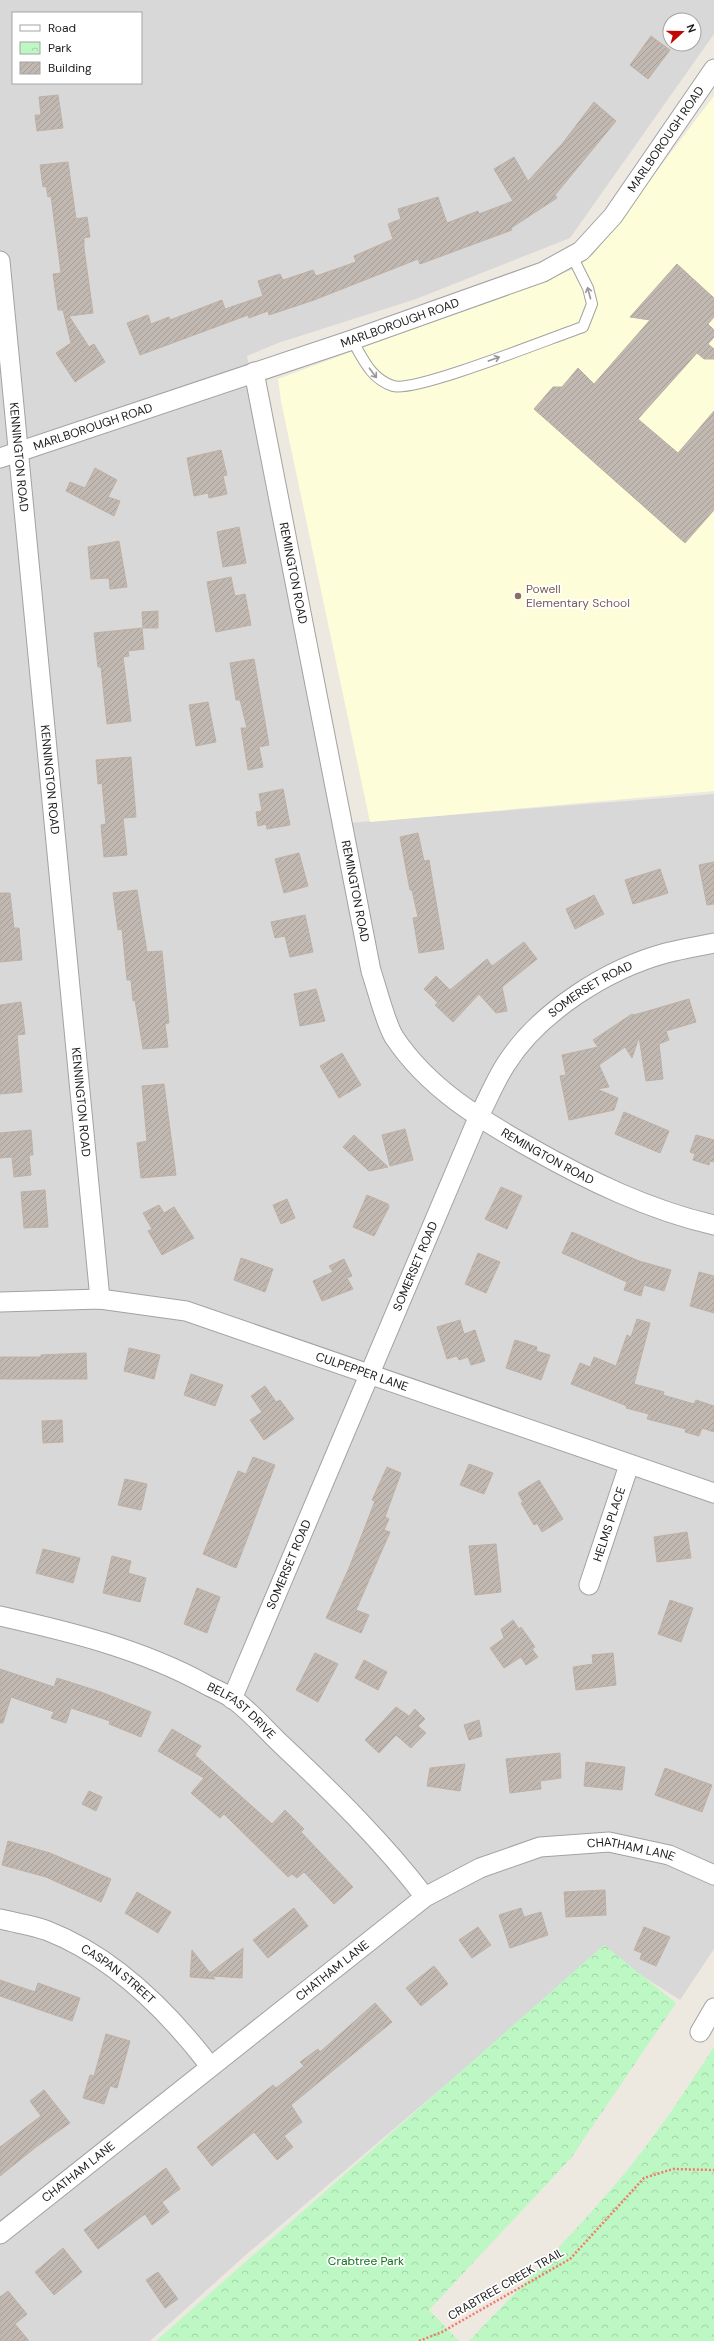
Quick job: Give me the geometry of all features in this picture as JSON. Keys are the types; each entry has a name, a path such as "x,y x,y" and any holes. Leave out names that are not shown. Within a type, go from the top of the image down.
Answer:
{"street":[{"name":"MARLBOROUGH ROAD","path":"9,455 352,340 543,272 581,251 613,216 714,69"},
{"name":"KENNINGTON ROAD","path":"0,261 9,455 100,1299"},
{"name":"REMINGTON ROAD","path":"254,372 372,971 393,1035 423,1074 478,1118 584,1179 676,1216 714,1225"},
{"name":"SOMERSET ROAD","path":"232,1699 478,1118 506,1064 536,1027 570,999 619,971 665,953 714,943"},
{"name":"CULPEPPER LANE","path":"0,1302 100,1299 186,1312 629,1465 714,1492"},
{"name":"HELMS PLACE","path":"589,1584 629,1465"},
{"name":"BELFAST DRIVE","path":"0,1616 80,1634 124,1648 178,1669 232,1699 306,1767 371,1833 405,1871 425,1897"},
{"name":"CHATHAM LANE","path":"0,2234 425,1897 480,1868 540,1847 609,1842 669,1855 714,1875"},
{"name":"CASPAN STREET","path":"0,1919 47,1930 77,1945 134,1983 189,2039 210,2066"},
{"path":"700,2032 714,2008"}],"lane":[{"path":"352,340 376,378 395,387 426,383 583,326 592,304 588,288 572,256"}],"path":[{"name":"CRABTREE CREEK TRAIL","path":"419,2341 442,2332 570,2259 644,2178 673,2169 714,2170"}],"shaded area":[{"path":"0,0 714,0 714,34 702,51 702,12 662,12 662,52 701,52 570,238 416,299 278,343 247,356 335,824 714,794 714,1949 680,2000 603,1951 248,2253 150,2341 0,2341"},
{"name":"Powell Elementary School","path":"714,96 714,791 370,822 281,401 278,379 572,270 593,255"}],"green space":[{"name":"Crabtree Park","path":"604,1945 676,2003 571,2158 429,2310 459,2341 156,2341"},
{"path":"714,2047 714,2341 469,2341 571,2235 610,2191 662,2124"}],"building":[{"path":"651,36 662,44 662,52 668,52 648,79 630,65"},
{"path":"58,95 63,128 37,131 35,115 41,115 39,97"},
{"path":"594,102 616,121 555,195 557,198 511,228 512,230 420,264 418,259 314,300 269,315 268,311 249,318 248,315 140,355 127,323 148,315 151,324 169,317 170,320 222,300 225,309 263,296 258,281 280,274 283,280 313,270 316,276 356,262 354,256 393,239 388,224 401,219 398,209 438,197 447,223 478,211 479,214 513,201 494,169 514,157 528,181 562,144"},
{"path":"68,162 76,219 87,217 90,237 84,238 84,248 93,313 69,316 89,347 94,344 105,362 75,382 56,353 71,343 63,310 58,310 53,274 61,273 51,196 48,197 46,186 43,187 40,165"},
{"path":"677,264 714,298 714,317 708,324 714,330 714,337 708,344 714,349 714,359 704,359 697,353 638,419 678,453 714,411 714,510 685,543 534,409 553,387 562,387 578,368 594,384 650,320 630,317"},
{"path":"221,450 227,475 223,476 227,494 209,498 208,493 194,496 187,458"},
{"path":"95,468 117,480 108,497 120,501 114,516 66,491 70,482 85,488"},
{"path":"239,527 246,563 223,567 217,532"},
{"path":"119,541 127,587 110,589 109,578 91,579 88,547"},
{"path":"231,577 235,596 245,594 251,625 216,632 207,582"},
{"path":"158,611 158,628 143,628 142,612"},
{"path":"142,628 144,649 128,651 129,656 123,657 131,721 107,724 101,667 98,667 94,633"},
{"path":"254,659 269,745 259,747 263,767 248,770 241,728 247,728 240,700 236,700 230,663"},
{"path":"208,702 216,742 196,746 189,705"},
{"path":"131,757 136,817 123,818 127,855 104,857 101,825 106,824 102,783 98,784 96,760"},
{"path":"283,789 290,825 267,829 266,824 258,826 256,812 262,811 259,794"},
{"path":"418,833 424,861 429,860 444,949 419,953 413,918 418,917 412,890 410,890 400,837"},
{"path":"299,853 308,886 284,893 275,859"},
{"path":"714,862 714,904 707,905 699,865"},
{"path":"660,869 668,893 633,904 625,880"},
{"path":"137,890 147,952 162,951 169,1023 165,1024 168,1047 143,1049 135,1000 133,1001 131,980 127,980 122,929 118,930 113,893"},
{"path":"0,893 10,893 14,928 19,928 22,960 0,962"},
{"path":"594,895 604,914 575,929 566,909"},
{"path":"305,915 313,952 290,957 285,936 275,938 271,922"},
{"path":"524,942 537,959 502,987 507,1011 496,1013 479,994 453,1022 435,1005 438,1003 424,989 436,976 450,990 487,959 492,966"},
{"path":"316,989 325,1021 300,1026 294,994"},
{"path":"689,999 696,1022 666,1031 669,1040 659,1044 663,1079 646,1081 639,1037 632,1058 625,1047 599,1065 609,1087 597,1089 618,1098 614,1110 569,1120 560,1076 566,1075 562,1055 598,1047 593,1040 632,1014 634,1015"},
{"path":"21,1002 25,1034 17,1035 22,1092 0,1094 0,1005"},
{"path":"342,1053 361,1085 339,1098 320,1066"},
{"path":"164,1084 176,1175 141,1178 137,1143 147,1141 142,1086"},
{"path":"624,1112 669,1131 660,1153 615,1134"},
{"path":"405,1129 413,1160 390,1166 382,1135"},
{"path":"31,1130 33,1155 29,1155 31,1175 14,1177 12,1157 0,1158 0,1133"},
{"path":"354,1135 388,1167 369,1171 343,1147"},
{"path":"696,1135 714,1140 714,1162 710,1161 709,1165 693,1160 695,1154 690,1152"},
{"path":"501,1187 522,1196 507,1229 485,1219"},
{"path":"45,1190 48,1227 24,1228 21,1192"},
{"path":"367,1195 388,1204 389,1207 374,1236 353,1227"},
{"path":"287,1199 295,1218 281,1224 273,1205"},
{"path":"159,1205 164,1213 174,1207 194,1238 162,1255 148,1231 152,1229 143,1213"},
{"path":"572,1232 639,1261 671,1270 664,1291 644,1285 641,1296 624,1290 627,1282 562,1253"},
{"path":"478,1253 500,1262 486,1293 465,1284"},
{"path":"241,1258 273,1269 265,1292 234,1280"},
{"path":"344,1259 352,1276 347,1278 353,1289 322,1301 313,1281 333,1272 329,1266"},
{"path":"699,1272 714,1276 714,1313 690,1306"},
{"path":"637,1319 650,1323 634,1384 664,1392 663,1395 694,1404 696,1400 714,1406 714,1432 702,1428 699,1436 685,1432 686,1429 647,1419 649,1414 626,1408 627,1406 571,1384 580,1363 590,1367 594,1357 616,1366 627,1335 631,1337"},
{"path":"460,1320 464,1334 475,1330 485,1361 471,1365 468,1357 459,1360 457,1356 447,1359 437,1327"},
{"path":"515,1340 537,1347 536,1351 550,1355 541,1380 506,1368"},
{"path":"129,1348 160,1355 154,1379 124,1371"},
{"path":"86,1353 87,1379 0,1379 0,1357 41,1357 41,1355"},
{"path":"191,1374 223,1385 215,1406 184,1395"},
{"path":"265,1386 276,1402 280,1400 294,1419 264,1440 250,1420 262,1412 251,1396"},
{"path":"62,1420 63,1442 43,1443 42,1421"},
{"path":"253,1457 275,1465 236,1568 203,1554 238,1471 246,1474"},
{"path":"469,1464 493,1473 484,1494 460,1485"},
{"path":"387,1467 401,1473 385,1517 389,1519 384,1530 390,1532 356,1610 369,1615 361,1633 326,1618 349,1568 375,1501 372,1500"},
{"path":"125,1479 147,1484 141,1510 118,1505"},
{"path":"539,1480 563,1519 542,1532 537,1523 534,1525 521,1503 523,1502 518,1493"},
{"path":"687,1532 691,1558 657,1562 654,1537"},
{"path":"496,1544 501,1592 475,1595 469,1546"},
{"path":"43,1549 80,1558 73,1583 36,1573"},
{"path":"112,1556 131,1561 128,1573 146,1578 140,1602 103,1593"},
{"path":"197,1588 220,1597 207,1633 184,1624"},
{"path":"670,1600 693,1608 681,1642 658,1634"},
{"path":"513,1620 519,1629 521,1627 535,1647 532,1649 538,1657 526,1665 521,1657 504,1668 490,1648 504,1638 501,1629"},
{"path":"315,1653 338,1664 318,1702 296,1690"},
{"path":"613,1653 616,1685 576,1690 573,1667 593,1664 592,1655"},
{"path":"364,1660 387,1672 378,1690 355,1678"},
{"path":"0,1669 54,1687 57,1678 101,1692 151,1712 141,1737 109,1724 110,1721 71,1708 66,1723 51,1718 54,1712 11,1697 3,1723 0,1723"},
{"path":"396,1707 409,1716 415,1709 425,1719 418,1726 426,1733 411,1748 396,1735 379,1753 365,1740"},
{"path":"479,1720 482,1736 469,1740 464,1725"},
{"path":"172,1729 201,1746 195,1755 272,1824 285,1810 304,1829 301,1832 353,1887 334,1904 304,1872 297,1878 292,1874 288,1877 224,1814 220,1818 191,1793 204,1778 158,1751"},
{"path":"560,1753 561,1778 540,1781 541,1789 510,1793 506,1759"},
{"path":"586,1762 625,1767 622,1790 584,1786"},
{"path":"465,1764 460,1791 427,1786 430,1768"},
{"path":"665,1768 712,1785 702,1812 655,1795"},
{"path":"89,1791 102,1797 96,1811 82,1804"},
{"path":"8,1841 50,1853 111,1879 101,1902 46,1877 2,1865"},
{"path":"605,1890 606,1915 566,1917 564,1892"},
{"path":"137,1892 171,1912 158,1933 125,1913"},
{"path":"294,1908 308,1926 268,1958 253,1940"},
{"path":"521,1908 524,1917 541,1912 548,1935 510,1948 499,1915"},
{"path":"478,1927 491,1945 472,1958 459,1940"},
{"path":"644,1927 670,1937 656,1966 640,1959 642,1953 634,1950"},
{"path":"243,1948 242,1978 212,1976 215,1979 190,1977 192,1950 210,1973"},
{"path":"434,1966 448,1984 421,2006 406,1988"},
{"path":"0,1980 35,1992 38,1983 80,1998 72,2021 0,1996"},
{"path":"375,2003 392,2022 291,2105 302,2122 284,2136 293,2147 277,2160 254,2132 212,2166 197,2147 273,2085 276,2088 304,2066 300,2062 318,2049 320,2052"},
{"path":"106,2034 130,2041 117,2088 110,2086 104,2104 83,2098 90,2075 94,2076"},
{"path":"44,2090 70,2123 36,2147 0,2176 0,2147 41,2116 30,2101"},
{"path":"166,2168 180,2189 162,2202 169,2212 152,2225 145,2214 98,2249 84,2230"},
{"path":"63,2248 82,2272 54,2295 35,2272"},
{"path":"158,2272 178,2299 165,2308 146,2280"},
{"path":"8,2291 27,2314 15,2324 29,2341 0,2341 0,2297"}],"place":[{"name":"Powell Elementary School","path":"518,596"}]}
